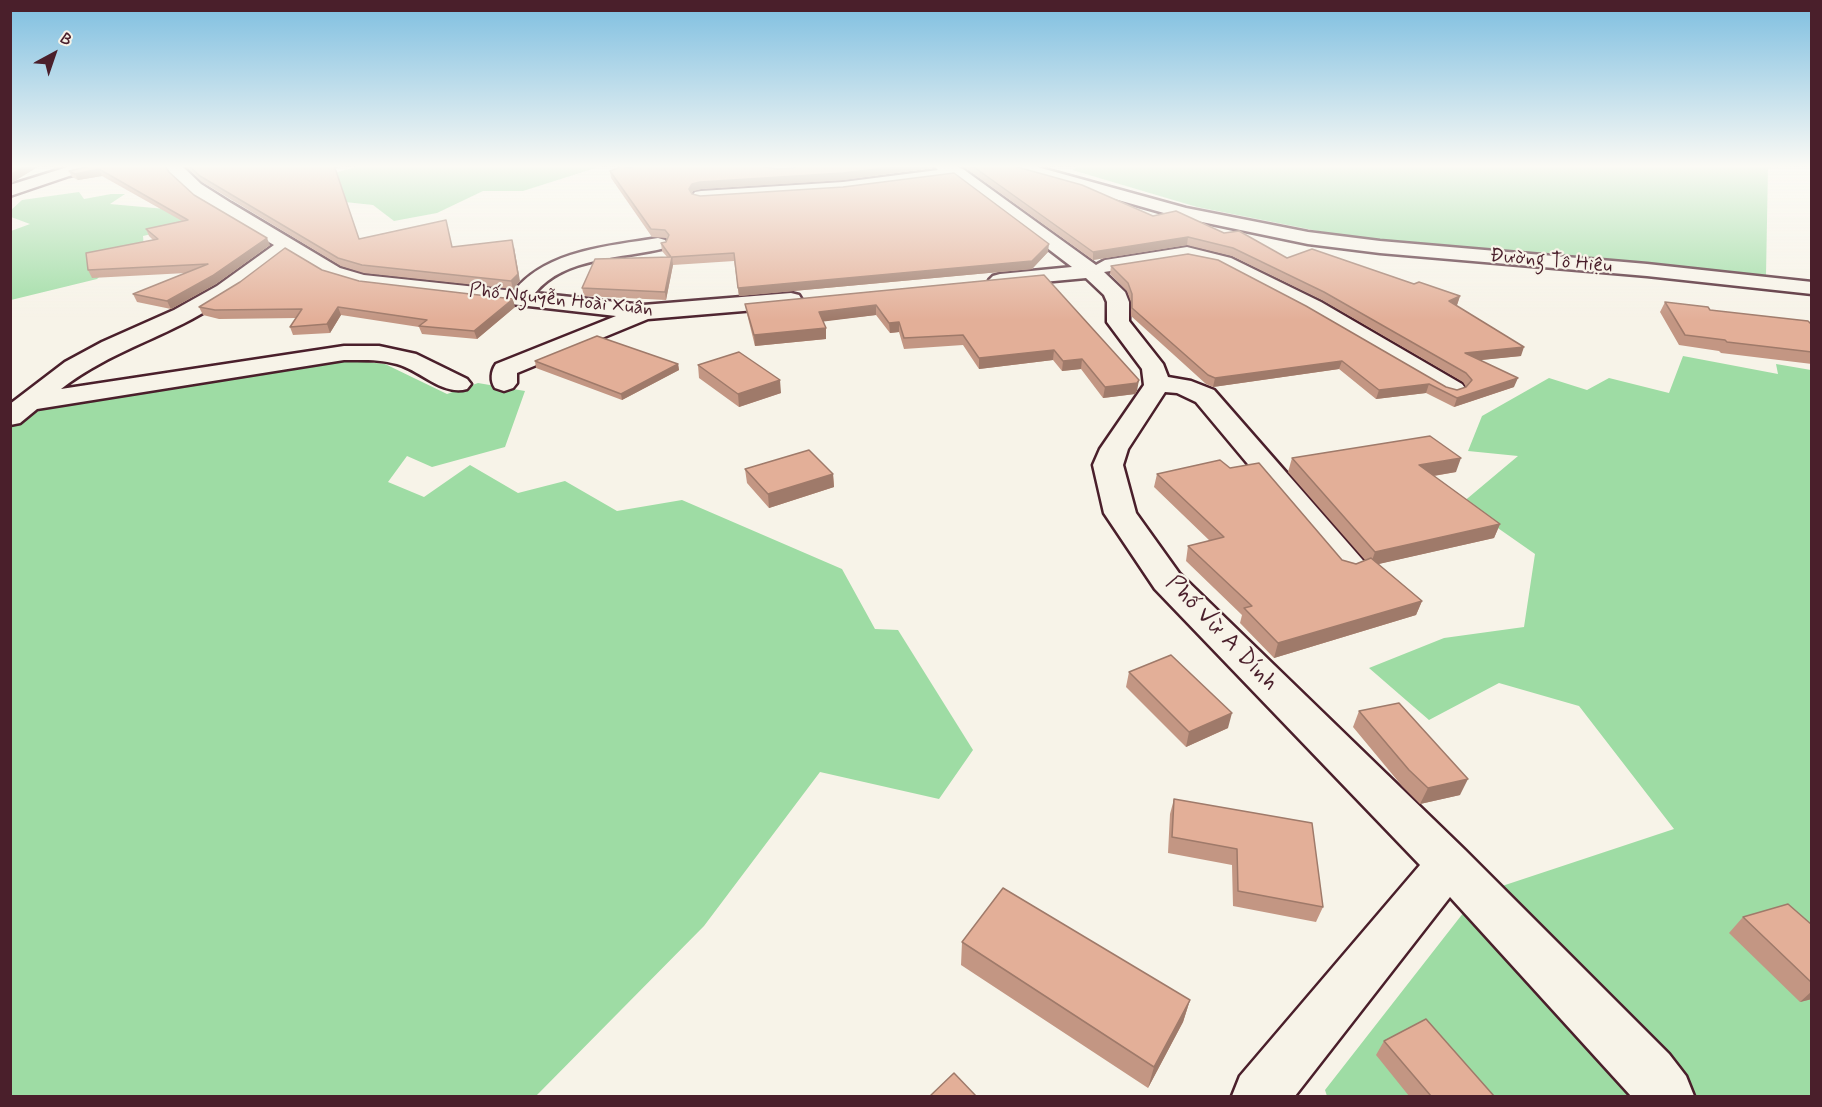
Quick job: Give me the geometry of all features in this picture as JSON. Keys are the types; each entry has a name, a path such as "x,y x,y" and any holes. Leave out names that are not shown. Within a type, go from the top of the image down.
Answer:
{"main road":[{"name":"Phố Nguyễn Hoài Xuân","path":"242,217 333,272 362,281 643,312 807,299"},
{"path":"1016,217 1090,270 1114,292 1118,302 1118,322 1154,369 1157,385 1171,383 1186,386 1205,396 1351,566"},
{"name":"Đường Tô Hiệu","path":"1202,217 1308,238 1380,247 1647,270 1812,288"},
{"path":"10,417 27,400 74,367 182,315 225,291 287,244"},
{"path":"520,298 542,275 567,265 610,251 658,244"},
{"path":"985,282 1090,270 1187,253 1224,262 1313,307 1453,389"},
{"path":"504,383 505,369 643,312"},
{"path":"27,400 344,352 379,353 407,359 458,384"},
{"name":"Phố Vừ A Dính","path":"1157,385 1114,449 1108,465 1120,513 1167,581 1449,864 1649,1074 1666,1096"},
{"path":"1260,1096 1449,864"}],"green space":[{"path":"11,217 183,217 191,225 143,236 144,247 112,264 97,279 11,300 11,231 30,224"},
{"path":"388,217 417,217 394,221"},
{"path":"1246,217 1767,217 1766,275 1343,236"},
{"path":"1683,356 1778,374 1776,364 1811,370 1811,1096 1327,1096 1325,1090 1478,894 1674,829 1579,706 1499,683 1429,720 1369,668 1444,638 1524,627 1535,554 1462,503 1518,456 1468,451 1482,416 1549,378 1587,390 1609,378 1669,393"},
{"path":"328,358 385,364 447,394 478,383 525,391 505,447 432,467 407,456 388,482 424,497 470,465 518,493 565,481 617,511 682,500 842,569 875,629 898,630 973,750 939,799 820,772 704,926 536,1096 11,1096 11,426 46,405"}],"building":[{"path":"182,217 231,217 267,238 212,276 167,301 133,294 208,264 88,270 86,253 158,239 146,229 188,220"},
{"path":"268,217 351,217 359,239 446,220 452,247 512,240 518,274 511,281 362,265 338,258"},
{"path":"642,217 1012,217 1049,244 1032,261 738,288 734,253 672,257 665,292 582,288 595,259 671,257 661,243 666,242 669,235 665,230 651,229"},
{"path":"1043,217 1188,217 1224,233 1239,231 1287,258 1312,249 1414,284 1419,282 1460,296 1449,301 1524,347 1465,353 1518,378 1457,398 1429,384 1379,390 1342,361 1215,378 1208,375 1132,308 1132,294 1128,283 1111,266 1188,254 1218,260 1306,306 1446,387 1457,390 1466,387 1472,380 1466,373 1324,292 1233,248 1188,237 1093,252"},
{"path":"285,248 322,270 359,281 513,299 474,331 419,326 427,320 338,307 327,324 290,327 302,309 215,310 199,307 240,282"},
{"path":"1044,275 1139,380 1137,383 1105,387 1082,359 1063,361 1054,350 979,358 963,335 904,338 899,322 889,323 876,305 819,312 826,328 754,335 745,304"},
{"path":"1665,302 1708,307 1710,310 1808,321 1812,325 1812,352 1685,335"},
{"path":"597,336 678,364 621,394 535,361"},
{"path":"739,352 780,380 738,394 698,365"},
{"path":"1430,436 1461,458 1419,465 1500,524 1375,552 1292,458"},
{"path":"809,450 833,474 768,494 745,469"},
{"path":"1220,460 1230,468 1259,463 1342,560 1356,564 1371,558 1422,601 1278,643 1244,608 1252,606 1188,546 1224,537 1157,474"},
{"path":"1171,655 1232,713 1189,732 1129,672"},
{"path":"1399,703 1468,779 1428,788 1409,770 1359,711"},
{"path":"1174,799 1312,823 1323,907 1238,891 1237,849 1172,837"},
{"path":"1003,888 1190,1000 1154,1067 962,942"},
{"path":"1788,904 1812,925 1812,983 1743,917"},
{"path":"1426,1019 1494,1096 1431,1096 1384,1041"},
{"path":"954,1073 976,1096 930,1096"}]}
